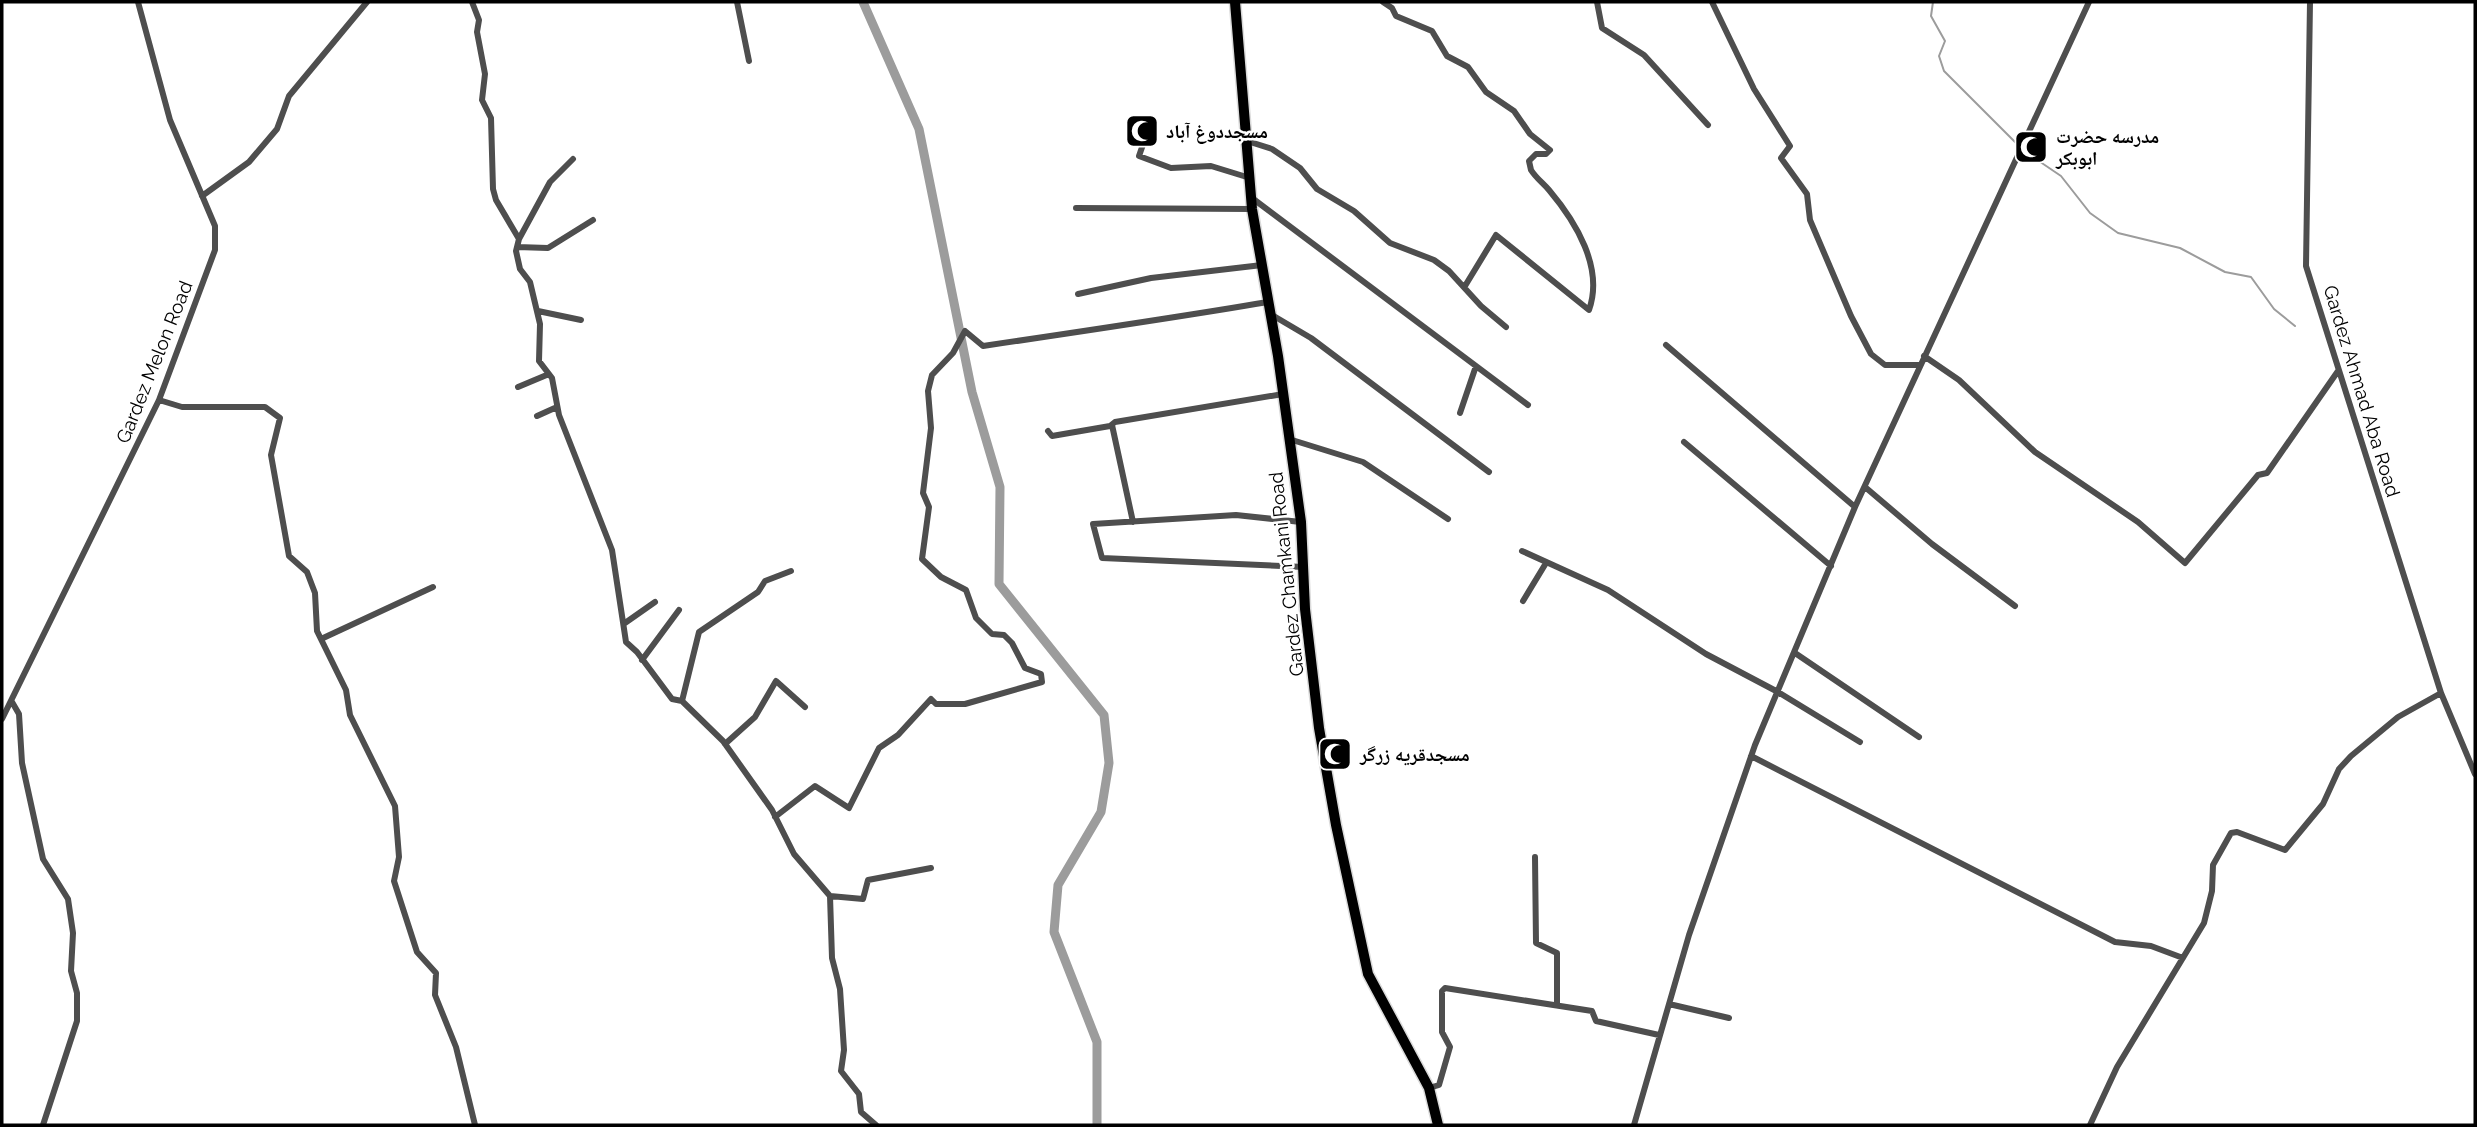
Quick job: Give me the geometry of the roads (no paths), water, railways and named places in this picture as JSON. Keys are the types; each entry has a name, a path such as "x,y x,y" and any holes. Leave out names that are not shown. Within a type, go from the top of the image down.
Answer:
{"highway":[{"name":"Gardez Chamkani Road","path":"1235,2 1252,209 1301,522 1305,610 1319,728 1335,825 1368,974 1429,1088 1438,1125"}],"street":[{"name":"Gardez Melon Road","path":"2,719 159,400 215,250 215,226 170,120 138,2"},
{"path":"202,196 249,162 277,129 289,96 367,2"},
{"path":"472,2 479,20 477,32 485,74 482,100 491,118 493,189 496,200 519,239"},
{"path":"737,2 749,61"},
{"path":"1383,2 1392,8 1396,16 1432,32 1447,56 1468,66 1486,92 1514,111 1530,134 1547,145 1550,150 1546,154 1536,154 1529,161 1531,170 1578,227 1591,268 1594,298 1589,310 1496,235 1465,286"},
{"path":"1597,2 1602,28 1644,55 1708,125"},
{"path":"1712,2 1754,89 1790,146 1781,158 1807,194 1810,220 1851,316 1871,354 1885,365 1920,365"},
{"path":"1634,1125 1669,1003 1751,756 1855,507 2089,2"},
{"name":"Gardez Ahmad Aba Road","path":"2310,2 2306,267 2441,693 2475,774"},
{"path":"1148,130 1139,156 1171,168 1211,166 1250,178"},
{"path":"1247,141 1272,149 1300,168 1317,189 1354,211 1390,243 1434,260 1506,327"},
{"path":"573,159 550,182 517,247 520,269 530,282 538,312 538,354 549,373 557,407 575,458 612,550 626,642 672,699 682,701 725,744 775,817 794,854 830,896 832,958 840,989 844,1050 841,1071 859,1094 861,1112 876,1125"},
{"path":"1252,198 1528,405"},
{"path":"1076,208 1252,209"},
{"path":"517,247 548,248 593,220"},
{"path":"1078,294 1151,278 1262,265"},
{"path":"775,817 815,786 849,808 879,748 898,735 931,699 936,704 965,704 1042,682 1041,674 1025,668 1012,643 1003,635 992,634 976,618 966,590 941,578 922,559 929,508 923,493 931,428 928,391 932,375 953,353 965,331 983,346 1057,334 1088,332 1268,302"},
{"path":"538,312 581,320"},
{"path":"1270,314 1311,338 1489,472"},
{"path":"1666,345 1855,507"},
{"path":"1924,356 1959,380 2035,452 2138,522 2185,563 2258,475 2269,472 2338,371"},
{"path":"1460,413 1476,366"},
{"path":"518,387 549,373"},
{"path":"1048,431 1052,436 1110,426 1111,423 1283,394"},
{"path":"159,400 183,407 265,407 281,418 271,455 289,556 307,572 315,593 317,631 346,690 350,715 395,806 399,857 394,881 417,952 436,973 435,995 456,1047 475,1125"},
{"path":"537,416 557,407"},
{"path":"1111,423 1133,522"},
{"path":"1289,439 1363,462 1448,519"},
{"path":"1684,442 1831,566"},
{"path":"1864,487 1932,544 2015,606"},
{"path":"1301,522 1236,515 1093,524 1102,558 1304,567"},
{"path":"1522,551 1608,590 1706,654 1778,692 1860,742"},
{"path":"1523,601 1546,563"},
{"path":"682,701 699,632 758,592 765,581 791,571"},
{"path":"321,639 433,587"},
{"path":"625,624 654,603"},
{"path":"642,660 679,610"},
{"path":"1795,653 1872,702 1919,737"},
{"path":"725,744 755,717 776,681 805,707"},
{"path":"2090,1125 2117,1067 2204,923 2213,865 2231,833 2237,832 2285,850 2323,804 2339,769 2351,756 2398,716 2441,693"},
{"path":"12,702 19,714 22,763 43,859 68,899 73,933 71,971 77,993 76,1021 43,1125"},
{"path":"1751,756 2052,907 2115,942 2151,946 2183,958"},
{"path":"1535,857 1536,943 1557,953 1557,1003"},
{"path":"830,896 863,899 868,880 931,868"},
{"path":"1429,1088 1439,1085 1443,1079 1443,1068 1449,1053 1442,1032 1443,988 1557,1003 1592,1011 1596,1021 1659,1035"},
{"path":"1669,1003 1729,1018"}],"waterway":[{"path":"863,2 919,129 972,392 1000,487 999,584 1104,715 1109,763 1101,812 1058,885 1054,932 1097,1042 1097,1125"},
{"path":"1933,2 1931,16 1945,41 1939,56 1944,71 2018,145"},
{"path":"2024,151 2061,176 2090,213 2118,233 2180,248 2225,272 2251,277 2274,309 2295,326"}],"place":[{"name":"مسجددوغ آباد","path":"1142,131"},
{"name":"مدرسه حضرت ابوبکر","path":"2031,147"},
{"name":"مسجدقریه زرگر","path":"1335,754"}]}
